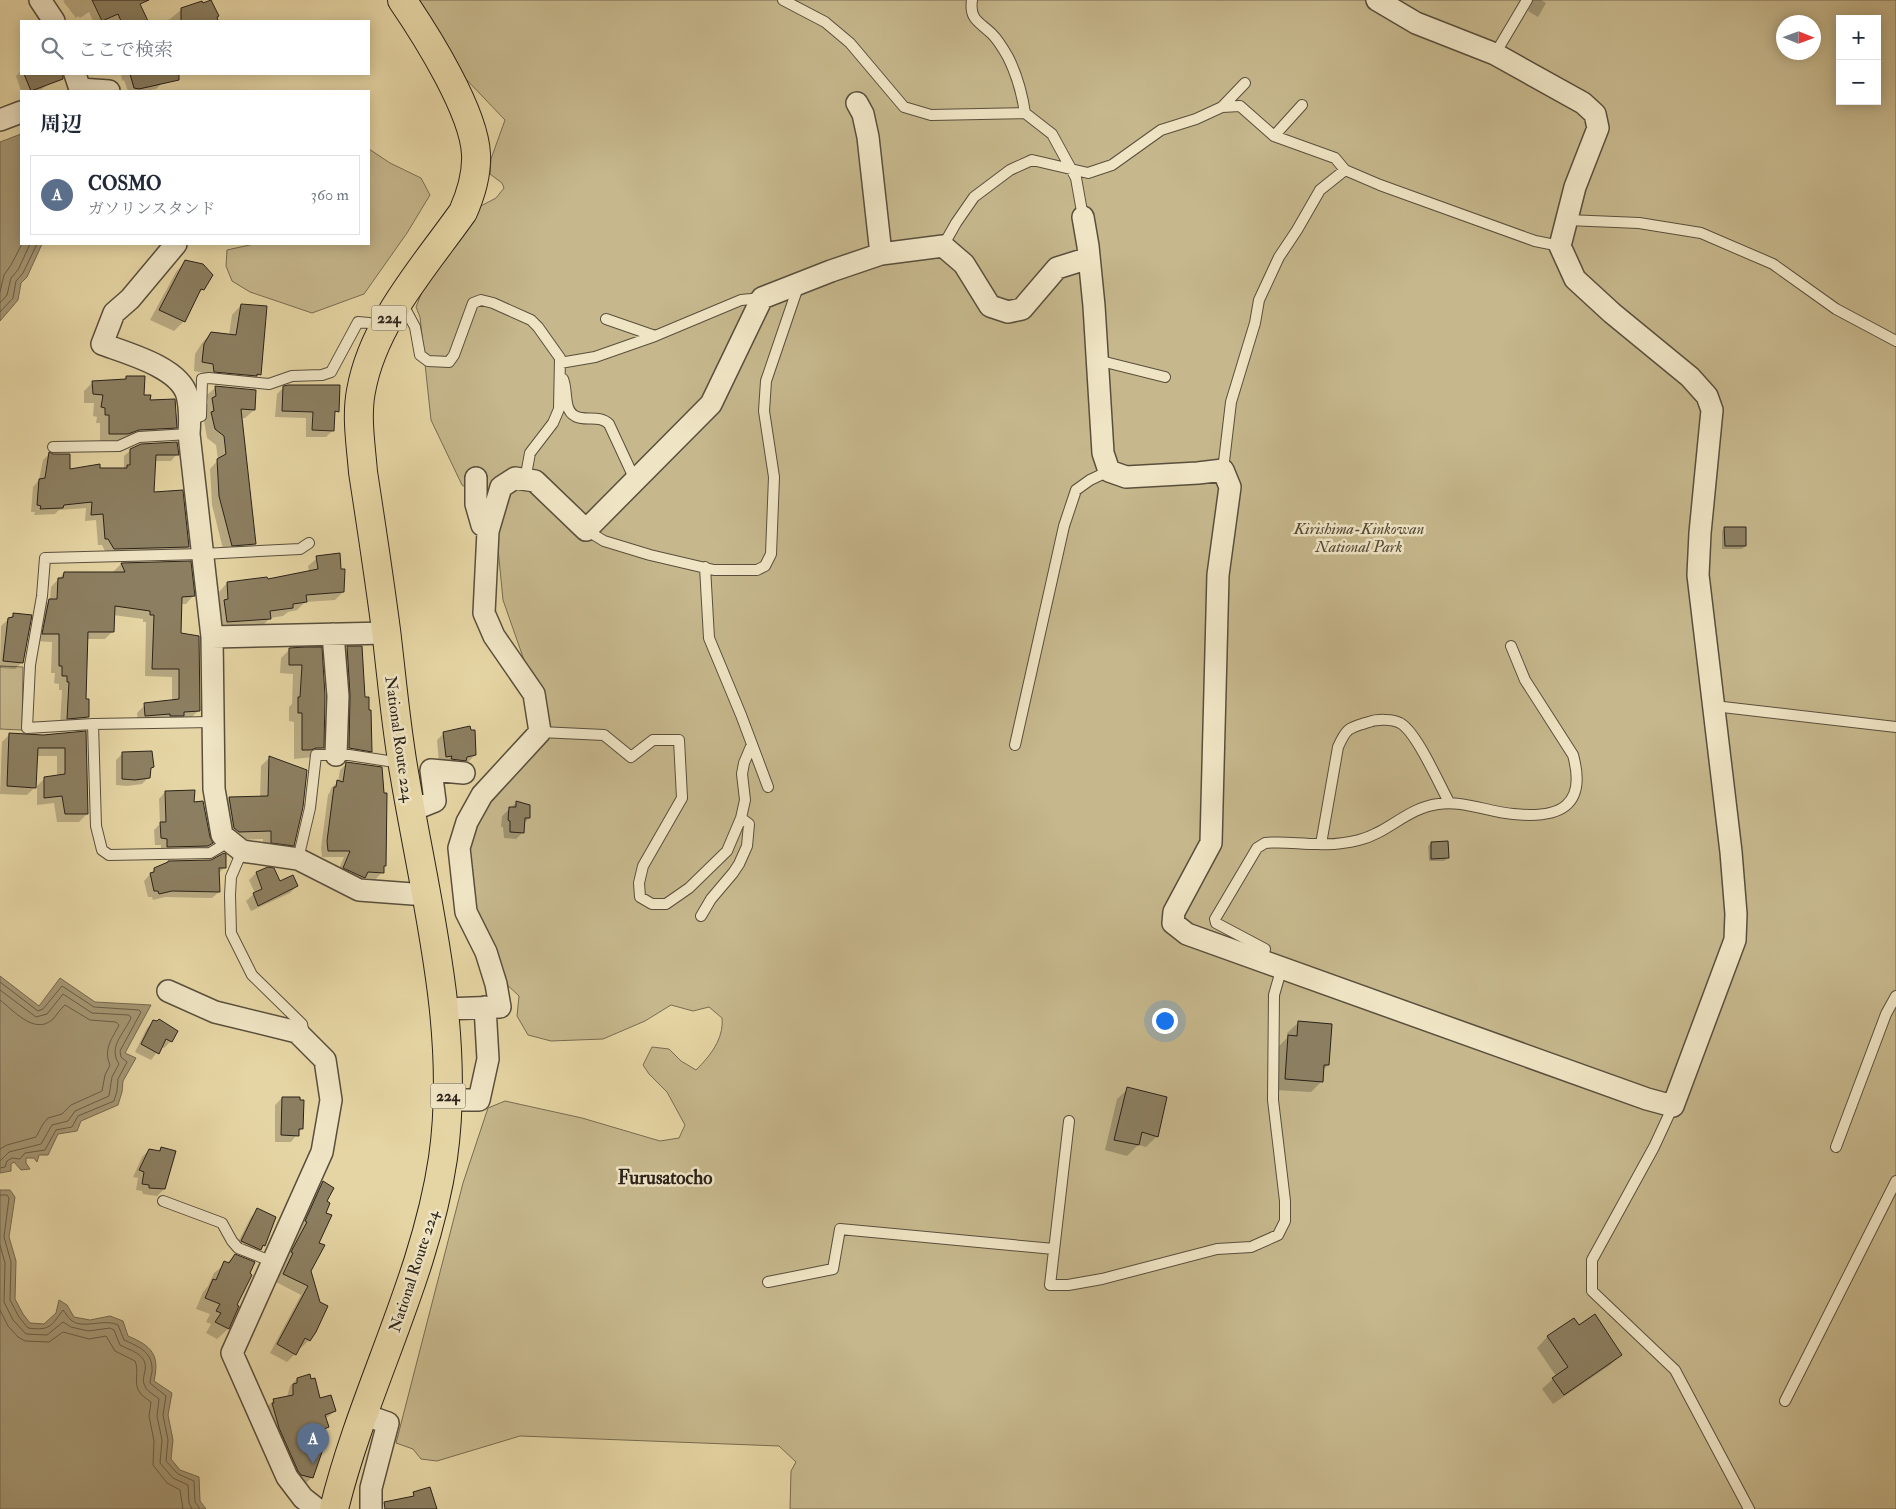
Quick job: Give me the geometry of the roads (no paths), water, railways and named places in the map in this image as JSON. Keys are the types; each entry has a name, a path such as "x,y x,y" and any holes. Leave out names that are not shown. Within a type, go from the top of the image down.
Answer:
{"highway":[{"name":"National Route 224","path":"334,1509 362,1414 418,1264 433,1213 443,1157 448,1100 444,1009 426,895 402,764 363,472 360,432 361,393 367,364 383,327 462,212 469,198 474,178 476,152 469,124 451,82 417,21 402,0"}],"street":[{"path":"40,0 53,20"},
{"path":"1083,217 1094,306 1103,453 1109,471 1126,477 1223,470 1230,487 1218,576 1211,843 1174,912 1173,923 1187,934 1647,1099 1673,1106 1735,940 1736,914 1731,852 1698,574 1712,410 1707,396 1690,377 1575,279 1560,246 1575,187 1598,128 1595,114 1583,103 1495,54 1416,22 1376,0"},
{"path":"76,85 104,90"},
{"path":"857,103 863,114 868,137 881,254"},
{"path":"0,120 20,112"},
{"path":"175,245 130,299 114,313 102,344 151,362 178,380 187,393 212,637 214,789 222,835 236,846 298,859 359,890 426,895"},
{"path":"444,1009 500,1007 496,984 486,952 466,912 459,848 467,822 482,795 540,732 534,694 494,636 484,613 489,528 501,487 515,478 535,482 586,530 712,404 762,298 881,254 943,246 964,264 990,306 1008,312 1022,309 1057,268 1089,258"},
{"path":"476,478 476,504 482,526 489,528"},
{"path":"212,637 386,633"},
{"path":"333,634 338,696 336,755"},
{"path":"410,811 435,801 431,770 464,773"},
{"path":"168,991 215,1012 297,1032 325,1060 331,1100 322,1152 232,1354 287,1477 303,1498 316,1509"},
{"path":"448,1100 479,1100 488,1059 485,1007"},
{"path":"362,1414 388,1423 370,1488 371,1509"}],"lane":[{"path":"783,0 825,22 850,42 904,107 931,115 1025,113 1052,134 1076,178 1083,217"},
{"path":"972,0 970,8 977,23 993,34 1007,56 1022,88 1025,113"},
{"path":"1495,54 1527,0"},
{"path":"943,246 974,197 1010,170 1032,160 1043,161 1070,170 1088,173 1112,165 1161,130 1196,119 1222,107 1245,83"},
{"path":"1274,136 1302,105"},
{"path":"1222,107 1240,106 1274,136 1335,158 1345,170 1380,185 1535,241 1560,246"},
{"path":"1223,470 1231,402 1255,323 1259,300 1279,257 1320,190 1345,170"},
{"path":"1567,220 1639,223 1701,232 1773,264 1836,309 1896,341"},
{"path":"586,530 604,541 650,555 714,570 757,570 765,566 771,554 774,477 764,411 766,381 799,284"},
{"path":"560,363 594,357 655,336 741,300 762,298"},
{"path":"401,300 415,327 420,355 428,361 449,362 454,355 467,315 473,304 481,300 493,302 531,320 560,358 559,409 553,422 530,453 525,480"},
{"path":"606,319 655,336"},
{"path":"52,447 119,446 139,437 189,427 201,416 202,379 209,378 269,384 292,376 322,375 331,372 358,322 383,327"},
{"path":"1097,360 1165,377"},
{"path":"560,374 566,386 567,404 571,413 576,417 600,418 609,424 634,480"},
{"path":"1015,744 1064,526 1076,490 1090,480 1109,471"},
{"path":"213,722 93,724 26,728 30,665 42,596 45,558 202,554 300,549 309,543"},
{"path":"705,567 709,638 768,787"},
{"path":"1069,1121 1050,1285 1068,1285 1102,1279 1217,1249 1251,1246 1278,1235 1285,1220 1285,1202 1273,1100 1274,995 1272,963 1265,949 1216,923 1215,920 1257,848 1265,843 1321,844 1360,840 1376,834 1407,814 1424,806 1449,802 1513,814 1541,814 1562,809 1570,804 1575,794 1577,769 1573,755 1525,680 1510,646"},
{"path":"1714,706 1896,727"},
{"path":"1321,844 1338,747 1345,732 1351,727 1374,720 1399,722 1411,731 1449,802"},
{"path":"93,724 96,826 102,850 109,855 210,853 236,846 231,877 231,933 252,975 302,1024 306,1041"},
{"path":"540,732 604,735 632,757 654,740 679,740 682,798 643,866 639,883 640,897 652,904 666,904 689,888 727,851 741,818 745,800 742,774 744,763 752,744"},
{"path":"298,859 310,808 316,755 349,755 402,764"},
{"path":"701,916 711,899 734,873 746,846 749,824 741,818"},
{"path":"1836,1147 1886,1014 1896,996"},
{"path":"1673,1106 1654,1147 1592,1260 1592,1291 1675,1370 1749,1509"},
{"path":"1785,1401 1896,1181"},
{"path":"163,1201 222,1223 238,1248 273,1262"},
{"path":"768,1282 833,1269 840,1229 1054,1249"}],"water":[{"path":"20,134 20,245 42,245 27,277 21,283 18,300 0,321 0,142"},
{"path":"0,976 39,1006 60,978 95,1002 151,1005 125,1053 136,1058 123,1081 118,1105 81,1121 77,1131 58,1134 48,1155 39,1155 37,1162 34,1158 26,1158 26,1163 30,1169 21,1170 14,1162 11,1164 11,1171 0,1173"},
{"path":"0,1190 10,1190 15,1197 9,1237 16,1261 15,1299 23,1314 30,1323 44,1324 56,1313 59,1300 67,1305 74,1317 90,1320 110,1316 123,1321 128,1336 143,1344 152,1352 156,1364 154,1381 172,1393 168,1415 173,1440 171,1459 180,1470 199,1477 200,1501 206,1509 0,1509"}],"place":[{"name":"COSMO","path":"313,1464"}],"district":[{"name":"Furusatocho","path":"665,1177"}],"park label":[{"name":"Kirishima-Kinkowan National Park","path":"1359,537"}]}
